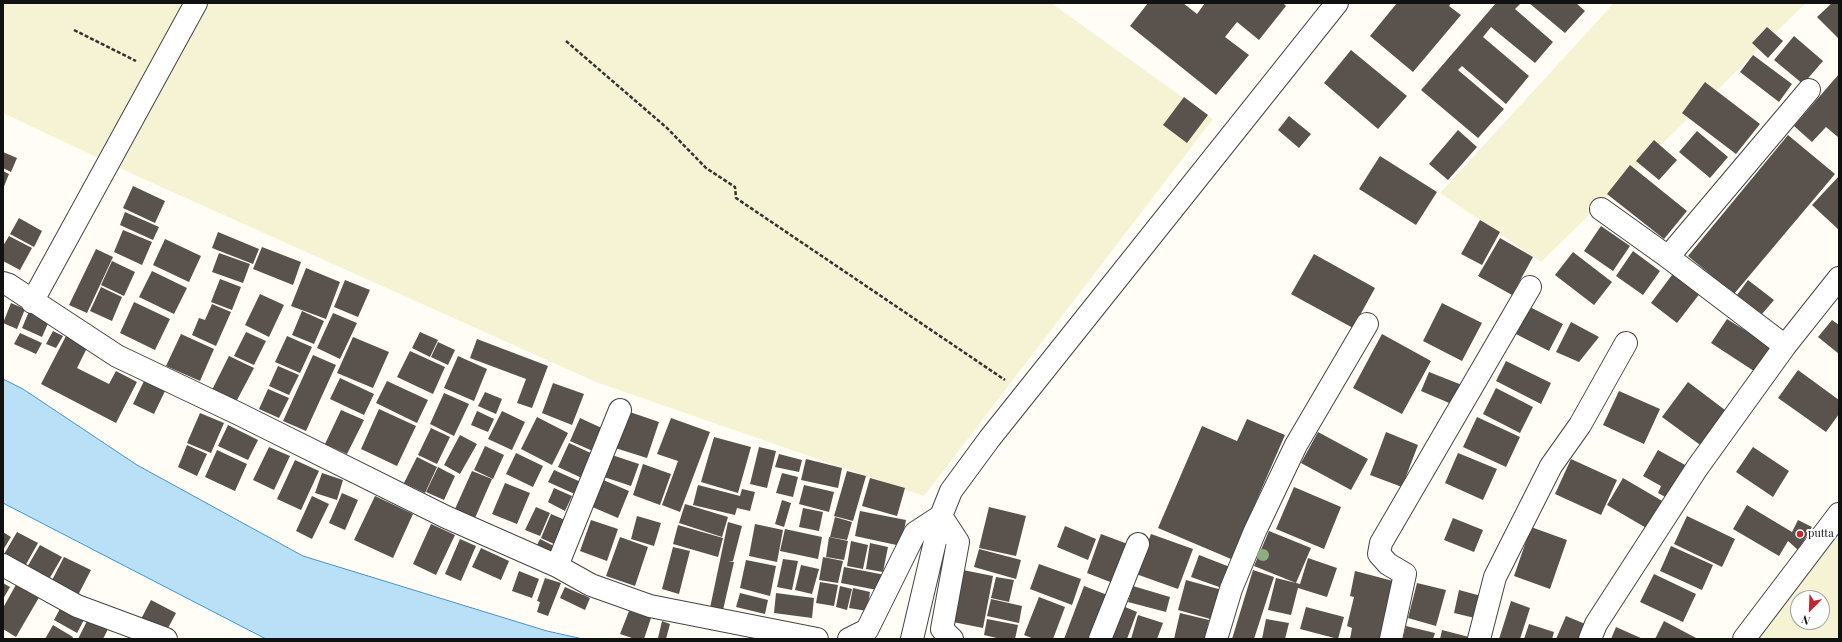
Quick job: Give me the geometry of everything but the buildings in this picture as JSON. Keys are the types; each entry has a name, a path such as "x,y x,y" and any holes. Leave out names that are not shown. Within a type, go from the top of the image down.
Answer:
{"street":[{"path":"32,302 196,3"},
{"path":"912,639 941,516 951,491 1336,3"},
{"path":"1668,257 1809,90"},
{"path":"1601,209 1668,257 1785,346"},
{"path":"1590,639 1596,624 1697,468 1785,346 1839,278"},
{"path":"3,283 9,285 32,302 117,356 237,413 446,517 557,566 591,585 650,606 817,639"},
{"path":"1391,639 1405,574 1388,564 1379,554 1381,543 1530,287"},
{"path":"1216,639 1231,589 1255,531 1296,445 1367,324"},
{"path":"1479,639 1495,578 1551,466 1580,425 1626,343"},
{"path":"557,566 620,410"},
{"path":"1744,639 1839,514"},
{"path":"849,639 866,630 915,533 941,516"},
{"path":"941,516 958,542 942,629 952,639"},
{"path":"1100,639 1138,544"},
{"path":"3,565 77,606 166,639"}],"path":[{"path":"74,30 158,72"},
{"path":"566,41 667,128 706,168 735,187 736,198 1026,394"}],"shaded area":[{"path":"3,3 1051,3 1213,119 924,496 596,382 139,177 3,113"},
{"path":"1614,3 1806,3 1541,262 1440,193"},
{"path":"1839,535 1839,639 1756,639 1790,596 1790,630 1830,630 1830,590 1795,590"}],"water":[{"path":"3,379 23,389 137,465 303,556 547,631 583,639 266,639 3,503"}],"place":[{"name":"putta","path":"1800,534"}]}
